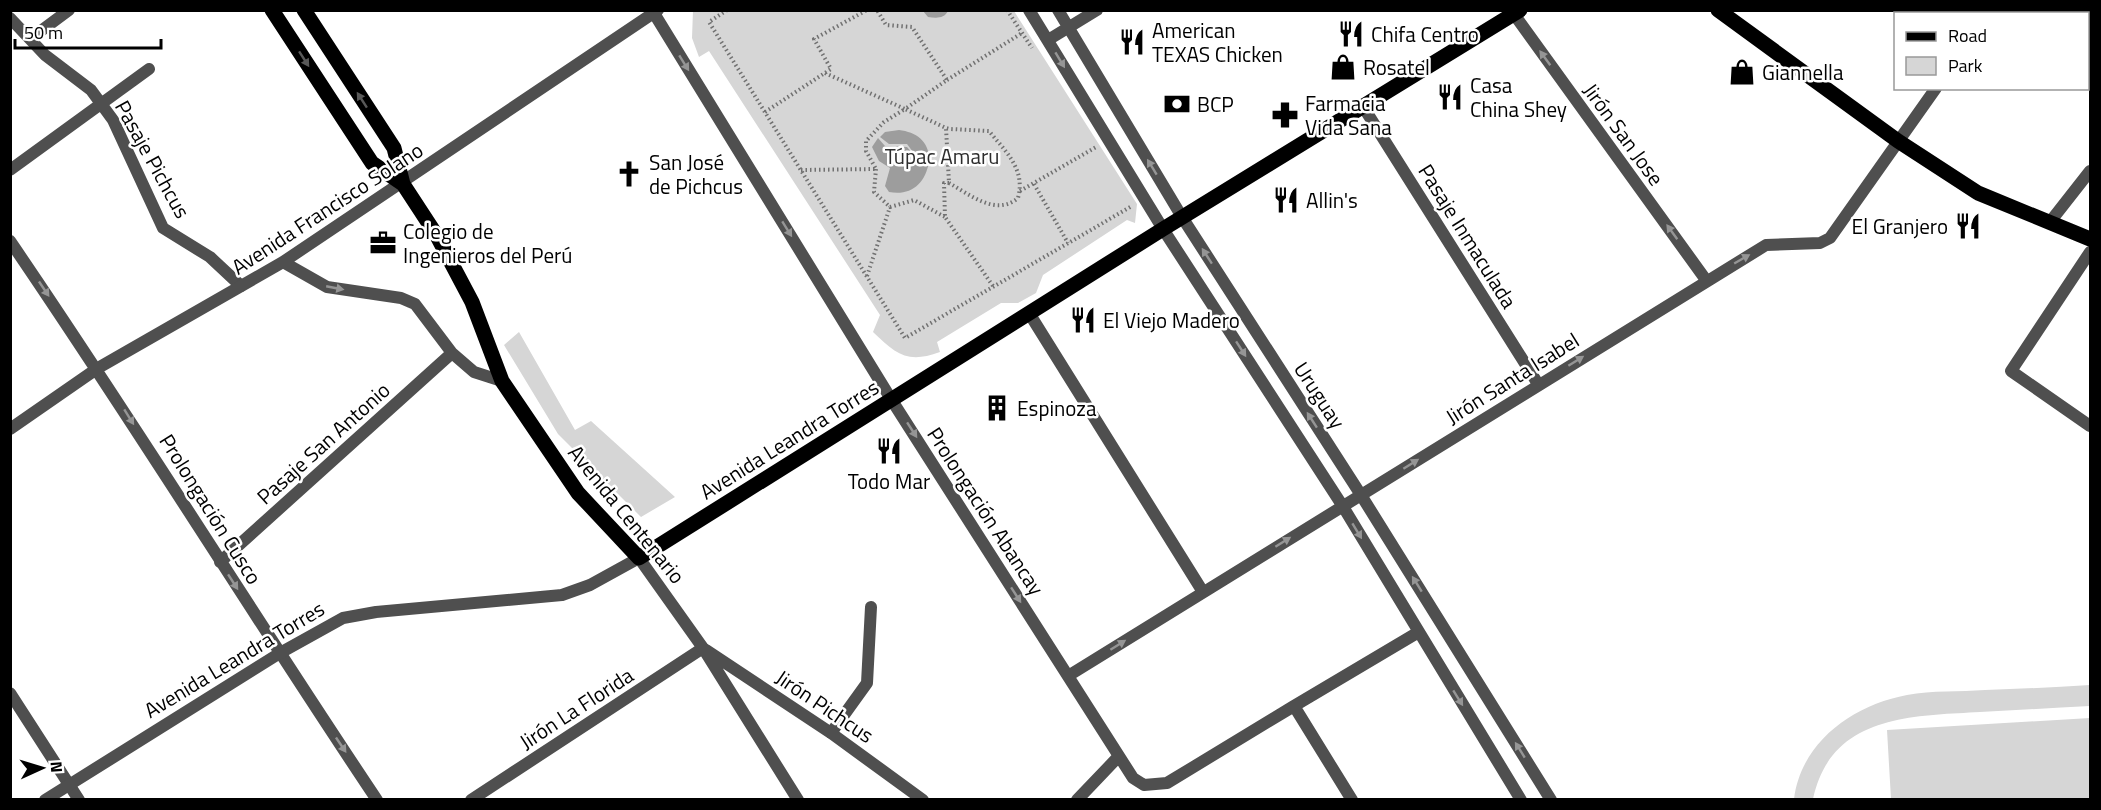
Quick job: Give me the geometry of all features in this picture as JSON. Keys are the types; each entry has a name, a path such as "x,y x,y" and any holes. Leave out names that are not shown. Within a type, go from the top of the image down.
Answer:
{"main road":[{"name":"Avenida Centenario","path":"272,10 372,163 403,184"},
{"name":"Avenida Centenario","path":"304,10 394,148 403,184 437,236 472,302 502,381 578,493 639,558"},
{"path":"1718,10 1899,141 1978,193 2091,239"},
{"name":"Avenida Leandra Torres","path":"639,558 1182,217 1364,108 1515,12"}],"street":[{"path":"30,39 69,10"},
{"name":"Uruguay","path":"1029,10 1163,229 1342,505 1417,633 1521,800"},
{"name":"Uruguay","path":"1058,10 1182,217 1361,495 1551,800"},
{"path":"1048,40 1097,10"},
{"name":"Avenida Francisco Solano","path":"10,429 98,368 283,262 403,184 654,11"},
{"name":"Prolongación Abancay","path":"654,11 891,399 1133,778 1144,785 1167,783 1294,706"},
{"name":"Jirón San Jose","path":"1515,12 1706,280"},
{"name":"Pasaje Pichcus","path":"10,18 45,55 91,90 113,120 163,228 210,257 241,286"},
{"path":"10,170 149,69"},
{"name":"Jirón Santa Isabel","path":"1068,676 1766,245 1811,244 1830,238 1935,90"},
{"name":"Pasaje Inmaculada","path":"1364,108 1539,384"},
{"path":"2050,222 2091,171"},
{"name":"Prolongación Cusco","path":"10,241 98,368 220,562 377,800"},
{"path":"2091,252 2012,371 2091,426"},
{"path":"283,262 327,287 401,298 415,304 452,353 474,372 502,381"},
{"path":"1029,313 1203,592"},
{"name":"Pasaje San Antonio","path":"220,562 452,353"},
{"name":"Avenida Centenario","path":"639,558 703,648 798,800"},
{"name":"Avenida Leandra Torres","path":"45,800 280,654 343,618 376,612 562,595 590,585 639,558"},
{"path":"831,733 867,683 871,607"},
{"path":"1352,800 1294,706 1417,633"},
{"name":"Jirón Pichcus","path":"703,648 831,733 923,800"},
{"name":"Jirón La Florida","path":"471,800 703,648"},
{"path":"10,693 79,800"},
{"path":"1077,800 1119,756"}],"path":[{"path":"727,10 709,22 905,338 1135,204"},
{"path":"765,112 831,69 814,39 867,10"},
{"path":"878,10 886,25 912,27 947,80"},
{"path":"1007,10 1034,52"},
{"path":"890,207 874,192 872,184 876,169 866,151 866,141 884,122 1022,33"},
{"path":"825,73 946,128 989,131 1014,161 1019,175 1020,191 1018,198 1012,203 990,206 949,183 944,183 945,217"},
{"path":"946,128 949,183"},
{"path":"1091,137 1103,156"},
{"path":"1020,191 1097,146"},
{"path":"801,170 876,169"},
{"path":"1034,184 1068,243"},
{"path":"890,207 914,200 945,217 993,286"},
{"path":"867,276 890,207"}],"green space":[{"name":"Túpac Amaru","path":"693,10 1014,11 1137,204 1135,223 1127,220 1043,275 1036,293 1018,303 1001,303 937,342 940,352 919,357 903,355 873,332 880,315 709,51 699,57 692,38"},
{"path":"519,332 575,430 591,421 675,497 641,517 558,434 504,345"},
{"path":"2090,685 2090,706 1927,715 1877,726 1856,736 1837,751 1823,771 1813,799 1794,799 1807,760 1819,744 1833,729 1868,707 1887,700 1926,692"},
{"path":"2090,718 2090,799 1891,799 1887,730"}],"shaded area":[{"path":"923,11 948,11 942,17 937,18 928,17"},
{"path":"899,130 920,138 927,147 929,159 916,156 907,144 889,144 880,137 885,132"},
{"path":"878,138 885,146 907,147 920,162 929,162 924,177 916,187 904,192 889,192 885,186 890,168 879,161 872,147"}],"place":[{"name":"Chifa Centro","path":"1351,34"},
{"name":"American TEXAS Chicken","path":"1132,42"},
{"name":"Rosatel","path":"1343,67"},
{"name":"Giannella","path":"1742,72"},
{"name":"Casa China Shey","path":"1450,97"},
{"name":"BCP","path":"1177,104"},
{"name":"Farmacia Vida Sana","path":"1285,115"},
{"name":"San José de Pichcus","path":"629,174"},
{"name":"Allin's","path":"1286,200"},
{"name":"El Granjero","path":"1968,226"},
{"name":"Colegio de Ingenieros del Perú","path":"383,243"},
{"name":"El Viejo Madero","path":"1083,320"},
{"name":"Espinoza","path":"997,408"},
{"name":"Todo Mar","path":"889,451"}]}
